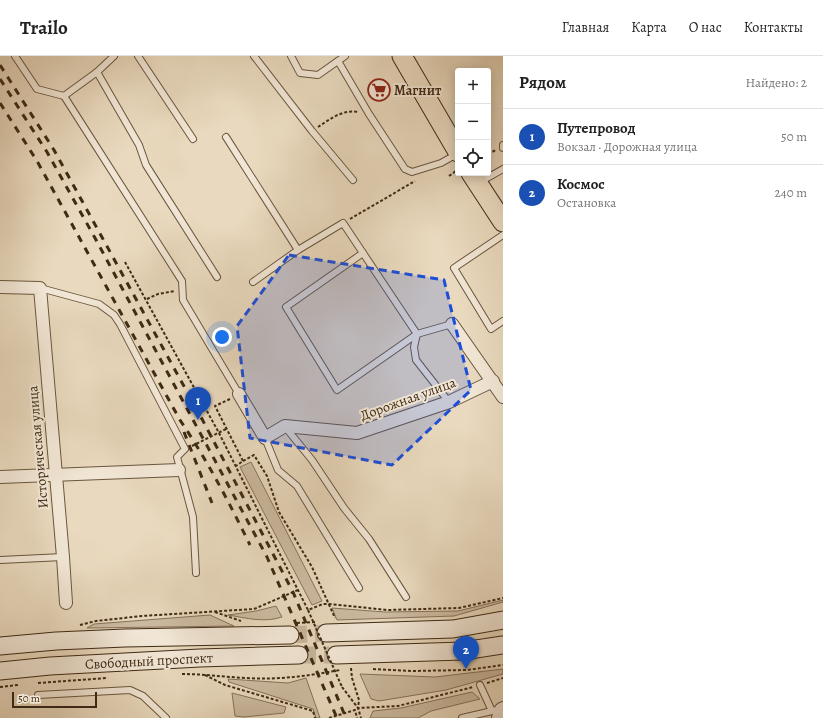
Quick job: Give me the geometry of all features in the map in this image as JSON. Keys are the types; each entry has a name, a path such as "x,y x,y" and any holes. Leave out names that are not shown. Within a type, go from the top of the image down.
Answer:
{"main road":[{"path":"402,56 455,147"},
{"path":"468,176 503,222"},
{"path":"331,627 453,629 503,620"},
{"name":"Свободный проспект","path":"0,646 56,641 124,638 290,634"},
{"path":"336,655 463,651 503,645"},
{"name":"Свободный проспект","path":"0,671 50,666 192,658 299,655"}],"street":[{"path":"0,287 40,288"},
{"name":"Историческая улица","path":"40,288 66,603"},
{"path":"452,324 503,397"},
{"name":"Дорожная улица","path":"285,426 357,433 449,402 493,381"},
{"path":"235,396 265,438 285,426"},
{"path":"0,477 179,470"}],"lane":[{"path":"15,56 37,90 64,96 182,281 183,300 235,396"},
{"path":"64,96 97,72 114,56"},
{"path":"138,56 194,139"},
{"path":"254,56 312,131 353,180"},
{"path":"290,56 300,73 318,75 345,56"},
{"path":"338,61 369,114 405,169 412,172 441,163 455,154"},
{"path":"97,72 139,145 146,166 216,277"},
{"path":"226,137 298,250"},
{"path":"491,171 503,169"},
{"path":"253,282 298,250 343,223 417,334 414,347 416,360 449,402"},
{"path":"503,235 454,268 491,329 503,321"},
{"path":"363,253 286,307 337,390 417,334 452,324"},
{"path":"40,288 99,304 114,315 120,324 185,449 176,457 193,517 196,573"},
{"path":"285,426 312,460 344,508 369,539 406,597"},
{"path":"265,438 278,470 297,486 359,588"},
{"path":"0,560 63,557"},
{"path":"462,718 498,711 480,685"},
{"path":"38,695 130,690 143,696 166,718"}],"path":[{"path":"323,124 337,115 354,111 369,114"},
{"path":"449,176 455,176"},
{"path":"343,223 411,183"},
{"path":"126,262 219,433 308,610 342,687 358,708 361,718"},
{"path":"146,300 158,294 182,290"},
{"path":"235,396 215,406 243,461"},
{"path":"196,444 226,429"},
{"path":"236,466 254,455 267,476 279,512 312,567 329,604 331,627"},
{"path":"76,626 96,621 254,609 298,590"},
{"path":"308,610 323,604 387,610 459,608 503,598"},
{"path":"214,612 242,621"},
{"path":"366,669 412,671 467,670 503,665"},
{"path":"181,674 202,674 246,678 277,678 301,677 351,668 352,678 359,700 358,708"},
{"path":"202,674 225,685 313,711 315,718"},
{"path":"31,683 113,678"},
{"path":"358,708 398,706 503,678"},
{"path":"0,687 23,684"},
{"path":"329,718 355,710 357,718"}],"highlighted area":[{"path":"289,255 444,280 471,390 392,465 250,438 237,326"}],"shaded area":[{"path":"251,462 322,601 312,605 240,467"},
{"path":"503,600 503,602 454,616 337,620 332,608 385,612 458,611"},
{"path":"276,606 282,617 275,619 248,619 228,615 256,611"},
{"path":"210,615 234,626 87,628 94,624"},
{"path":"503,669 503,674 446,690 379,701 371,699 360,674 435,677"},
{"path":"306,678 320,718 316,718 313,709 229,682 228,679 288,683"},
{"path":"472,692 480,699 431,711 418,718 370,718 373,711 401,708"},
{"path":"232,693 286,707 284,713 244,717 235,716"}],"tunnel":[{"path":"290,635 326,633"},
{"path":"299,655 336,655"}],"railway":[{"path":"0,65 54,150 202,419 293,592 346,718"},
{"path":"0,79 47,152 267,557 337,718"},
{"path":"0,103 37,161 180,420 217,481 250,545"},
{"path":"184,432 212,503"}],"place":[{"name":"Магнит","path":"379,90"},
{"name":"Путепровод","path":"198,420"},
{"name":"Космос","path":"466,669"}]}
